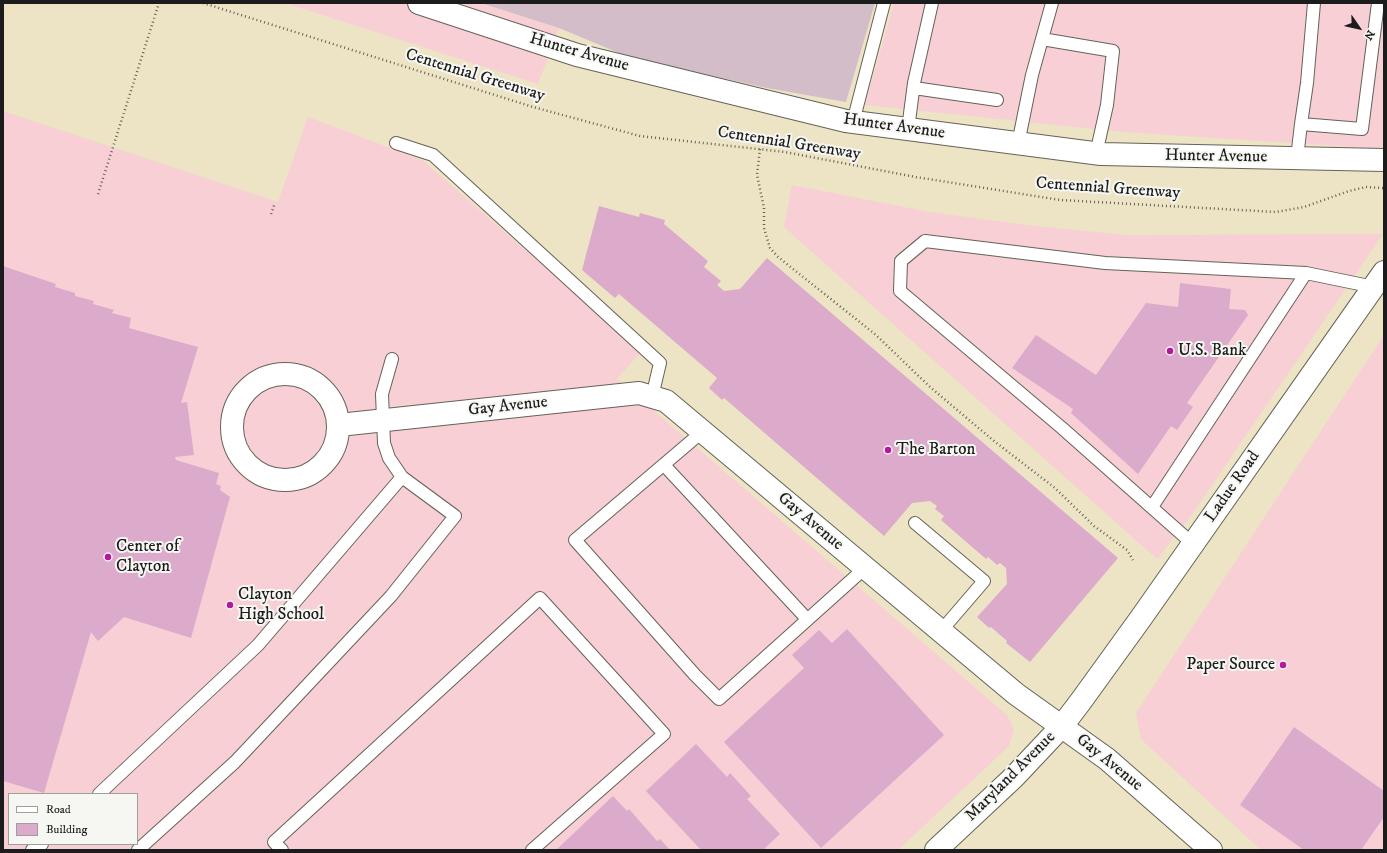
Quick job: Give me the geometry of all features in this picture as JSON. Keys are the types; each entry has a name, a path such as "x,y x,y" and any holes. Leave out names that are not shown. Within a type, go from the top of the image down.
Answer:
{"street":[{"name":"Hunter Avenue","path":"419,3 577,55 853,122 1096,154 1384,160"},
{"name":"Ladue Road","path":"1081,701 1379,280"},
{"path":"275,374 294,374 311,380 321,386 332,401 339,425 336,444 324,464 308,475 286,480 268,477 258,473 244,461 235,445 233,418 244,392 259,380 275,374"},
{"name":"Gay Avenue","path":"339,425 639,393 666,401 1016,694 1107,759 1211,850"},
{"name":"Maryland Avenue","path":"936,850 1014,777 1062,726 1081,701"}],"lane":[{"path":"853,122 884,3"},
{"path":"908,129 914,88 932,3"},
{"path":"1018,144 1032,75 1052,3"},
{"path":"1297,158 1307,83 1314,3"},
{"path":"1301,124 1362,129 1378,3"},
{"path":"1042,39 1113,51 1107,106 1096,154"},
{"path":"914,88 997,100"},
{"path":"396,143 432,155 660,362 652,397"},
{"path":"1193,544 900,290 901,261 925,241 1105,263 1306,273 1379,280"},
{"path":"1152,508 1306,273"},
{"path":"138,850 236,762 391,596 455,516 402,477 389,458 384,443 382,394 392,359"},
{"path":"702,432 575,540 695,675 719,699 865,568"},
{"path":"664,465 807,619"},
{"path":"100,793 258,645 402,477"},
{"path":"915,523 984,581 941,631"},
{"path":"282,850 274,842 540,598 664,734 532,850"}],"path":[{"path":"98,194 159,3"},
{"name":"Centennial Greenway","path":"204,3 533,107 640,136 785,152 916,177 1028,196 1068,200 1276,212 1304,208 1349,191 1366,187 1384,188"},
{"path":"760,149 757,175 763,202 766,238 770,248 778,257 876,335 930,387 994,441 1055,488 1094,526 1127,550 1133,560"},
{"path":"271,214 274,204"}],"shaded area":[{"path":"285,3 481,3 559,28 538,84"},
{"path":"481,3 875,3 846,102 767,88 631,58 559,28"},
{"path":"894,3 1384,3 1384,149 1124,132 865,105"},
{"name":"Clayton High School","path":"3,111 278,202 308,117 422,160 642,351 617,379 1007,715 1014,729 1009,746 898,850 3,850"},
{"path":"792,185 929,212 1035,226 1126,235 1383,234 1191,516 1157,559 784,227"},
{"path":"1384,335 1384,850 1261,850 1141,739 1136,713"}],"building":[{"name":"The Barton","path":"599,206 639,217 640,213 665,220 664,224 708,261 704,267 721,281 717,285 724,291 740,289 767,258 1118,558 1030,662 1006,643 1007,641 991,627 989,628 977,617 1007,584 1006,568 1000,563 997,565 988,557 986,559 941,520 944,516 935,509 937,506 930,501 912,503 884,536 724,398 722,400 709,388 717,378 619,294 615,298 582,270"},
{"name":"Center of Clayton","path":"3,266 56,284 55,287 75,293 75,296 94,301 93,304 114,310 112,313 131,318 129,328 198,347 181,403 187,402 194,455 175,457 176,460 219,473 216,484 221,486 220,490 230,497 191,638 124,617 98,641 91,632 44,793 3,781"},
{"path":"1180,283 1231,289 1229,309 1245,310 1248,315 1187,403 1193,407 1177,430 1171,426 1138,474 1071,413 1073,409 1012,368 1036,335 1096,375 1146,303 1178,307"},
{"path":"847,629 944,735 821,848 724,742 804,668 792,655 819,630 832,643"},
{"path":"1294,727 1384,791 1384,817 1361,850 1304,850 1240,805"},
{"path":"696,744 727,777 730,773 751,796 747,799 780,834 763,850 701,850 646,791"},
{"path":"613,796 627,811 629,809 657,841 660,839 670,850 556,850"}],"place":[{"name":"U.S. Bank","path":"1170,351"},
{"name":"The Barton","path":"888,450"},
{"name":"Center of Clayton","path":"108,557"},
{"name":"Clayton High School","path":"230,605"},
{"name":"Paper Source","path":"1283,665"}]}
